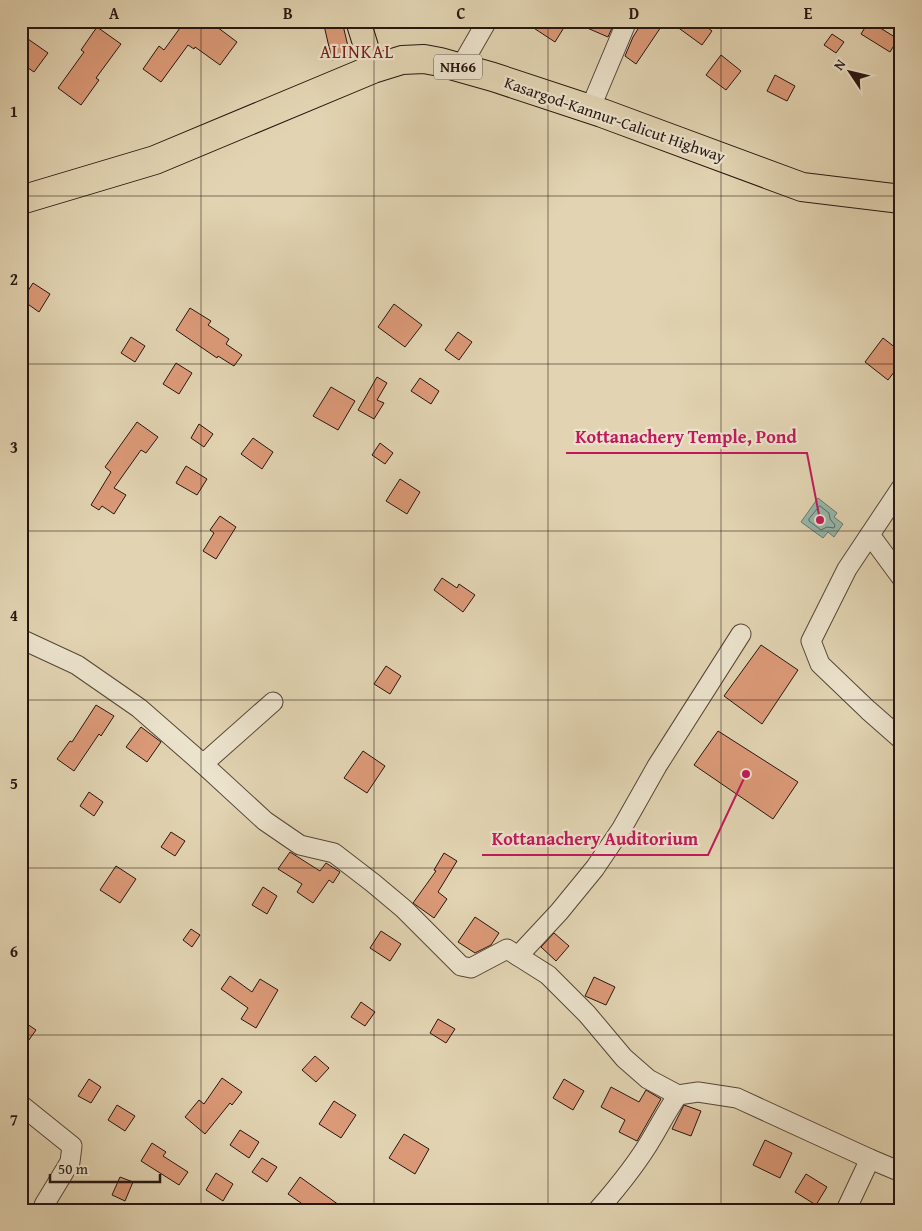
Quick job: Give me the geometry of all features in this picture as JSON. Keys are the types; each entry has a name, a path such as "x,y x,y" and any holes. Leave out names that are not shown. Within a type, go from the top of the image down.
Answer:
{"highway":[{"name":"Kasargod-Kannur-Calicut Highway","path":"21,200 155,160 373,69 402,60 424,59 460,68 590,109 802,187 901,199"}],"main road":[{"path":"358,21 373,69"}],"street":[{"path":"460,68 487,21"},
{"path":"590,109 627,21"},
{"path":"901,488 847,569 811,641 820,664 901,739"},
{"path":"870,534 901,577"},
{"path":"518,956 559,912 595,868 622,828 662,758 741,634"},
{"path":"21,639 77,665 139,708 264,821 300,845 334,853 404,909 461,966 471,968 507,949 548,975 587,1014 630,1063 648,1079 678,1095 698,1092 737,1098 901,1172"},
{"path":"203,764 273,702"},
{"path":"598,1210 624,1179 652,1139 678,1095"},
{"path":"21,1105 72,1146 70,1162 44,1205 45,1210"},
{"path":"846,1210 870,1159"}],"water":[{"path":"818,498 837,513 834,517 843,524 834,537 828,532 823,538 801,522"}],"building":[{"path":"185,21 209,21 237,42 220,65 195,47 194,49 188,45 161,82 143,69 159,46 164,50"},
{"path":"323,21 342,21 350,55 332,60"},
{"path":"523,21 568,21 555,42"},
{"path":"571,21 615,21 608,37"},
{"path":"643,21 665,21 636,64 625,56 633,37"},
{"path":"669,21 699,21 712,31 702,45"},
{"path":"869,21 898,39 890,52 861,34"},
{"path":"97,27 121,44 96,78 99,80 81,105 58,88 84,52 81,50"},
{"path":"832,34 844,42 836,53 824,45"},
{"path":"28,39 48,53 34,72 21,63 21,49"},
{"path":"721,55 741,71 726,90 706,75"},
{"path":"775,75 795,86 787,101 767,91"},
{"path":"33,283 50,294 39,312 22,300"},
{"path":"394,304 422,325 405,347 378,327"},
{"path":"190,308 211,321 208,325 229,339 226,344 242,355 234,366 218,356 217,358 176,330"},
{"path":"458,332 472,342 459,360 445,350"},
{"path":"131,337 145,346 135,362 121,353"},
{"path":"883,338 901,352 901,363 888,380 865,362"},
{"path":"176,363 192,373 179,394 163,384"},
{"path":"377,377 387,383 377,400 384,403 374,419 358,410"},
{"path":"420,378 439,391 431,404 411,391"},
{"path":"331,387 355,401 338,430 313,416"},
{"path":"137,422 158,437 146,453 141,450 114,488 126,495 114,514 102,506 99,510 91,505 111,472 105,467"},
{"path":"199,424 213,434 204,447 191,438"},
{"path":"253,438 273,452 262,469 241,454"},
{"path":"380,443 393,453 385,464 372,455"},
{"path":"186,466 207,479 197,495 176,483"},
{"path":"400,479 420,492 407,514 386,501"},
{"path":"220,516 236,527 216,559 203,551 214,533 210,530"},
{"path":"442,578 457,588 459,584 475,595 463,612 434,590"},
{"path":"761,645 798,670 762,724 724,696"},
{"path":"386,666 401,676 390,694 374,684"},
{"path":"96,705 114,716 101,736 99,734 74,771 57,759 70,741 72,742"},
{"path":"141,727 161,742 147,762 126,747"},
{"path":"718,731 798,782 773,819 694,765"},
{"path":"363,751 385,766 367,793 344,778"},
{"path":"89,792 103,802 94,816 80,806"},
{"path":"171,832 185,841 175,856 161,847"},
{"path":"290,852 320,871 326,863 340,872 333,883 329,880 313,903 297,892 302,884 278,869"},
{"path":"444,853 457,861 438,892 447,899 434,918 413,903 436,871 434,870"},
{"path":"116,866 136,879 120,903 100,890"},
{"path":"263,887 277,896 267,914 252,905"},
{"path":"475,917 499,933 491,945 475,953 458,942"},
{"path":"191,929 200,935 192,947 183,940"},
{"path":"381,931 401,944 390,961 370,948"},
{"path":"554,933 569,946 556,961 541,947"},
{"path":"230,976 252,992 260,979 278,990 256,1028 241,1019 248,1008 221,989"},
{"path":"594,977 615,987 606,1005 585,996"},
{"path":"361,1002 375,1012 365,1026 351,1017"},
{"path":"438,1019 455,1029 446,1043 430,1033"},
{"path":"21,1020 36,1030 21,1051"},
{"path":"315,1056 329,1068 316,1082 302,1070"},
{"path":"222,1078 242,1092 232,1105 230,1103 205,1134 185,1117 199,1100 204,1104"},
{"path":"89,1079 101,1087 91,1103 78,1096"},
{"path":"564,1079 584,1091 573,1110 553,1098"},
{"path":"611,1087 639,1102 646,1090 661,1099 637,1141 619,1132 625,1120 601,1107"},
{"path":"334,1101 356,1115 341,1138 319,1124"},
{"path":"117,1105 135,1116 125,1131 108,1120"},
{"path":"684,1105 701,1111 691,1136 672,1129"},
{"path":"240,1130 259,1142 249,1158 230,1145"},
{"path":"404,1134 429,1149 415,1174 389,1158"},
{"path":"765,1140 792,1153 780,1178 753,1165"},
{"path":"152,1143 166,1152 163,1156 188,1172 179,1185 141,1161"},
{"path":"262,1158 277,1167 267,1182 252,1172"},
{"path":"216,1173 233,1184 223,1201 206,1190"},
{"path":"806,1174 827,1187 816,1205 795,1192"},
{"path":"120,1177 133,1182 125,1201 112,1195"},
{"path":"300,1177 346,1210 311,1210 288,1194"}],"place":[{"name":"Kottanachery Temple, Pond","path":"820,520"},
{"name":"Kottanachery Auditorium","path":"746,774"}],"district":[{"name":"ALINKAL","path":"357,52"}]}
